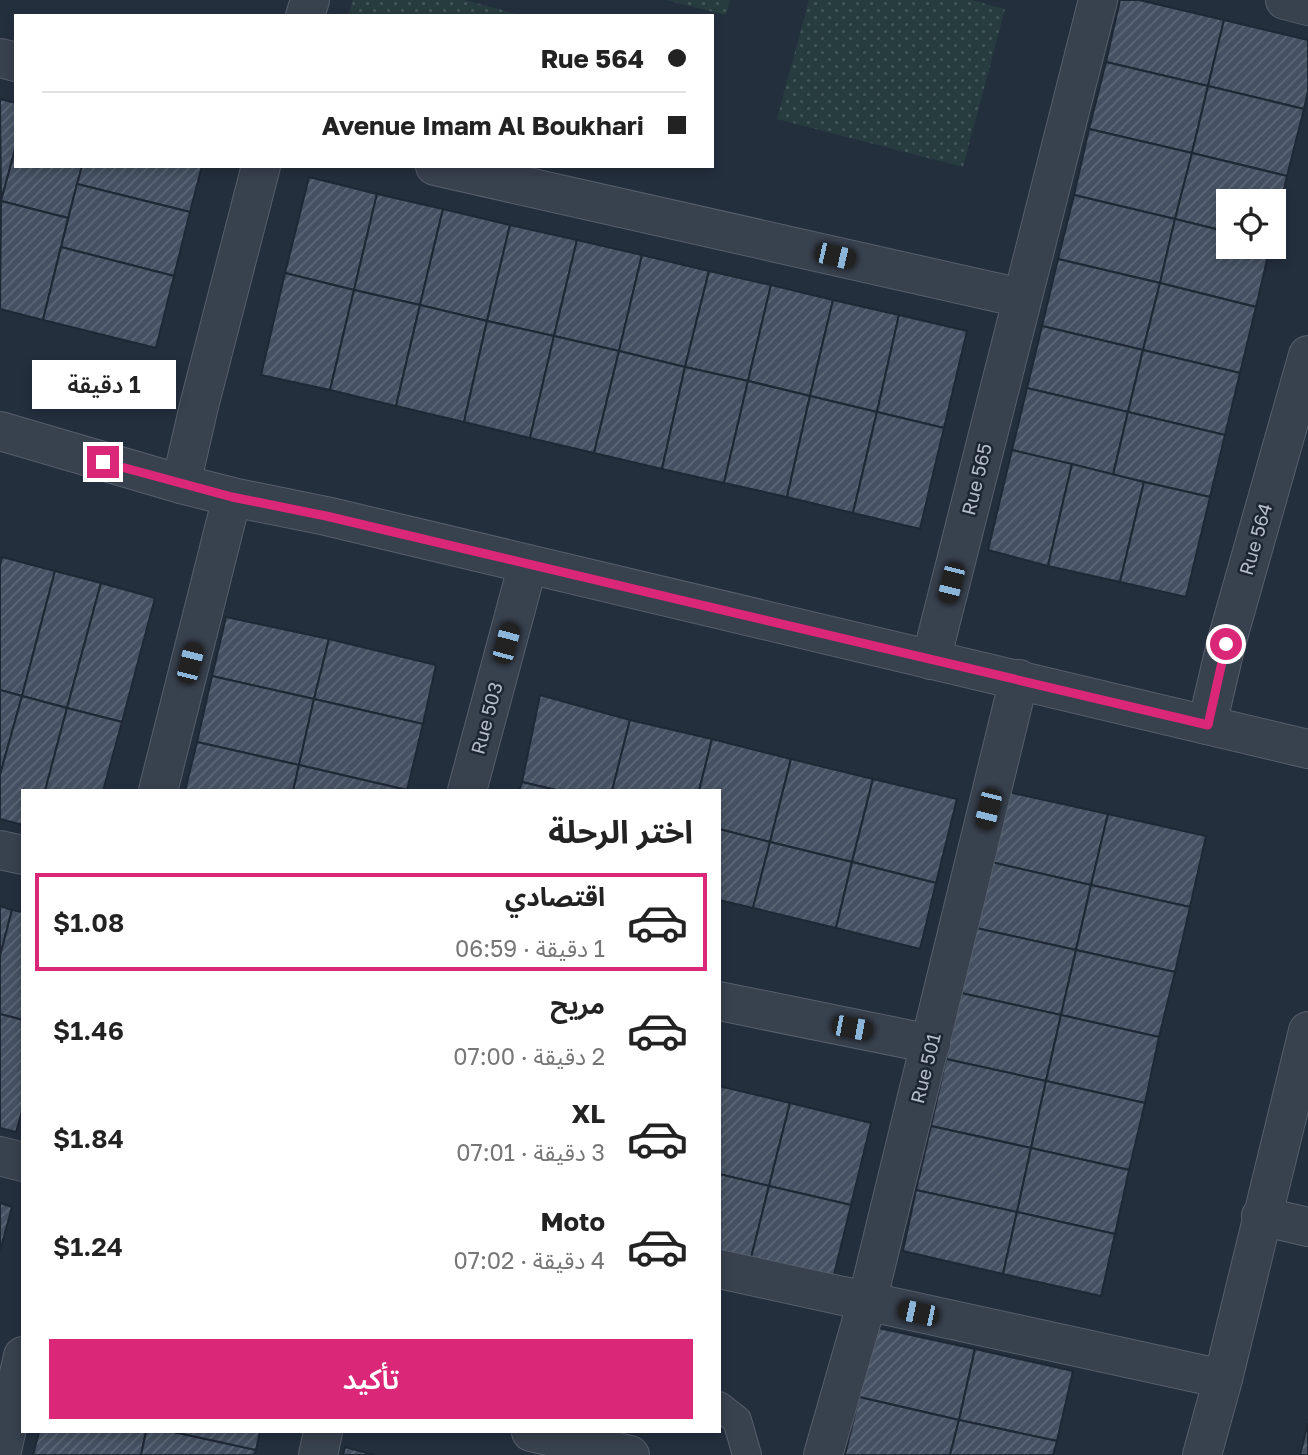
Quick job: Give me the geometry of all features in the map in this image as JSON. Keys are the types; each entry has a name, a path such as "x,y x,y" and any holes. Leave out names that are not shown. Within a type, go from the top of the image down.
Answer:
{"street":[{"name":"Rue 565","path":"931,660 1098,0"},
{"path":"1285,0 1308,6"},
{"path":"181,484 260,168"},
{"path":"444,168 1021,298"},
{"name":"Rue 564","path":"1208,725 1226,644 1306,366"},
{"path":"0,432 232,497 326,516 1308,749"},
{"path":"159,789 232,497"},
{"name":"Rue 503","path":"468,789 528,564"},
{"name":"Rue 501","path":"823,1455 867,1302 1019,679"},
{"path":"0,850 21,855"},
{"path":"721,1001 931,1044"},
{"path":"1202,1455 1308,1031"},
{"path":"0,1156 21,1161"},
{"path":"1261,1216 1308,1227"},
{"path":"721,1269 1223,1379"},
{"path":"1,1455 21,1365"},
{"path":"318,1455 323,1433"},
{"path":"535,1433 630,1455"}],"lane":[{"path":"721,1408 737,1420 747,1455"}],"green space":[{"path":"353,0 465,0 517,14 349,14"},
{"path":"666,0 730,0 726,15"},
{"path":"809,0 971,0 1005,9 963,167 777,119"}],"building":[{"path":"1120,0 1139,0 1224,20 1208,86 1106,62"},
{"path":"1224,20 1308,40 1308,91 1304,109 1208,86"},
{"path":"1106,62 1208,86 1192,153 1089,129"},
{"path":"1208,86 1304,109 1287,176 1192,153"},
{"path":"0,99 14,102 14,153 1,201"},
{"path":"1089,129 1192,153 1175,219 1074,195"},
{"path":"14,153 14,168 81,168 68,218 1,201"},
{"path":"1192,153 1287,176 1284,189 1216,189 1216,229 1175,219"},
{"path":"81,168 201,168 190,212 77,184"},
{"path":"309,177 377,194 354,290 285,273"},
{"path":"77,184 190,212 174,276 61,247"},
{"path":"377,194 443,209 420,305 354,290"},
{"path":"1074,195 1175,219 1160,283 1058,259"},
{"path":"1,201 68,218 43,320 0,309"},
{"path":"443,209 510,225 487,321 420,305"},
{"path":"1175,219 1216,229 1216,259 1267,259 1256,307 1160,283"},
{"path":"510,225 577,240 554,336 487,321"},
{"path":"577,240 642,255 619,351 554,336"},
{"path":"61,247 174,276 156,348 43,320"},
{"path":"642,255 709,271 685,367 619,351"},
{"path":"1058,259 1160,283 1143,350 1042,326"},
{"path":"709,271 771,285 748,381 685,367"},
{"path":"285,273 354,290 330,390 261,375"},
{"path":"1160,283 1256,307 1240,373 1143,350"},
{"path":"771,285 833,300 810,396 748,381"},
{"path":"354,290 420,305 396,406 330,390"},
{"path":"833,300 899,315 877,412 810,396"},
{"path":"420,305 487,321 464,422 396,406"},
{"path":"899,315 967,331 944,428 877,412"},
{"path":"487,321 554,336 530,438 464,422"},
{"path":"1042,326 1143,350 1128,412 1027,388"},
{"path":"554,336 619,351 594,453 530,438"},
{"path":"1143,350 1240,373 1225,435 1128,412"},
{"path":"619,351 685,367 662,469 594,453"},
{"path":"685,367 748,381 724,483 662,469"},
{"path":"748,381 810,396 787,497 724,483"},
{"path":"1027,388 1128,412 1113,475 1012,450"},
{"path":"810,396 877,412 853,513 787,497"},
{"path":"877,412 944,428 920,529 853,513"},
{"path":"1128,412 1225,435 1210,497 1113,475"},
{"path":"1012,450 1072,464 1048,566 988,550"},
{"path":"1072,464 1144,482 1120,582 1048,566"},
{"path":"1144,482 1210,497 1186,597 1120,582"},
{"path":"2,557 55,571 22,696 0,690"},
{"path":"55,571 101,583 67,708 22,696"},
{"path":"101,583 155,598 122,722 67,708"},
{"path":"226,617 329,639 314,699 212,676"},
{"path":"329,639 436,665 423,724 314,699"},
{"path":"212,676 314,699 299,765 197,742"},
{"path":"0,690 22,696 0,775"},
{"path":"540,695 630,720 613,789 552,789 522,782"},
{"path":"22,696 67,708 46,789 21,789 21,824 0,819 0,775"},
{"path":"314,699 423,724 407,789 299,765"},
{"path":"67,708 122,722 104,789 46,789"},
{"path":"630,720 712,739 700,789 613,789"},
{"path":"712,739 791,759 770,842 721,830 721,789 700,789"},
{"path":"197,742 299,765 293,789 185,789"},
{"path":"791,759 873,779 852,862 770,842"},
{"path":"299,765 403,789 293,789"},
{"path":"873,779 957,799 936,883 852,862"},
{"path":"522,782 552,789 520,789"},
{"path":"1008,792 1108,814 1091,885 991,862"},
{"path":"1108,814 1206,836 1190,907 1091,885"},
{"path":"721,830 770,842 753,908 721,900"},
{"path":"770,842 852,862 836,928 753,908"},
{"path":"852,862 936,883 920,949 836,928"},
{"path":"991,862 1091,885 1076,950 976,928"},
{"path":"1091,885 1190,907 1175,972 1076,950"},
{"path":"0,906 12,910 0,956"},
{"path":"12,910 21,912 21,1019 0,1014 0,956"},
{"path":"976,928 1076,950 1061,1015 961,993"},
{"path":"1076,950 1175,972 1159,1037 1061,1015"},
{"path":"961,993 1061,1015 1046,1081 946,1059"},
{"path":"0,1014 21,1019 21,1115 16,1132 0,1128"},
{"path":"1061,1015 1159,1037 1145,1103 1046,1081"},
{"path":"946,1059 1046,1081 1031,1148 931,1126"},
{"path":"1046,1081 1145,1103 1129,1170 1031,1148"},
{"path":"721,1086 790,1103 769,1186 721,1174"},
{"path":"790,1103 871,1123 851,1205 769,1186"},
{"path":"931,1126 1031,1148 1017,1212 916,1190"},
{"path":"1031,1148 1129,1170 1115,1234 1017,1212"},
{"path":"721,1174 769,1186 749,1266 721,1259"},
{"path":"769,1186 851,1205 831,1287 749,1266"},
{"path":"916,1190 1017,1212 1003,1274 903,1251"},
{"path":"0,1203 12,1207 0,1251"},
{"path":"1017,1212 1115,1234 1101,1296 1003,1274"},
{"path":"874,1327 975,1349 959,1420 859,1397"},
{"path":"975,1349 1073,1371 1057,1441 959,1420"},
{"path":"859,1397 959,1420 950,1455 845,1455"},
{"path":"959,1420 1057,1441 1053,1455 950,1455"},
{"path":"1308,1423 1308,1455 1300,1455"},
{"path":"39,1433 146,1433 141,1455 33,1455"},
{"path":"146,1433 179,1433 256,1450 254,1455 141,1455"},
{"path":"179,1433 260,1433 256,1450"},
{"path":"345,1447 374,1455 343,1455"}],"route":[{"path":"103,462 232,497 326,516 1208,725 1226,644"}]}
